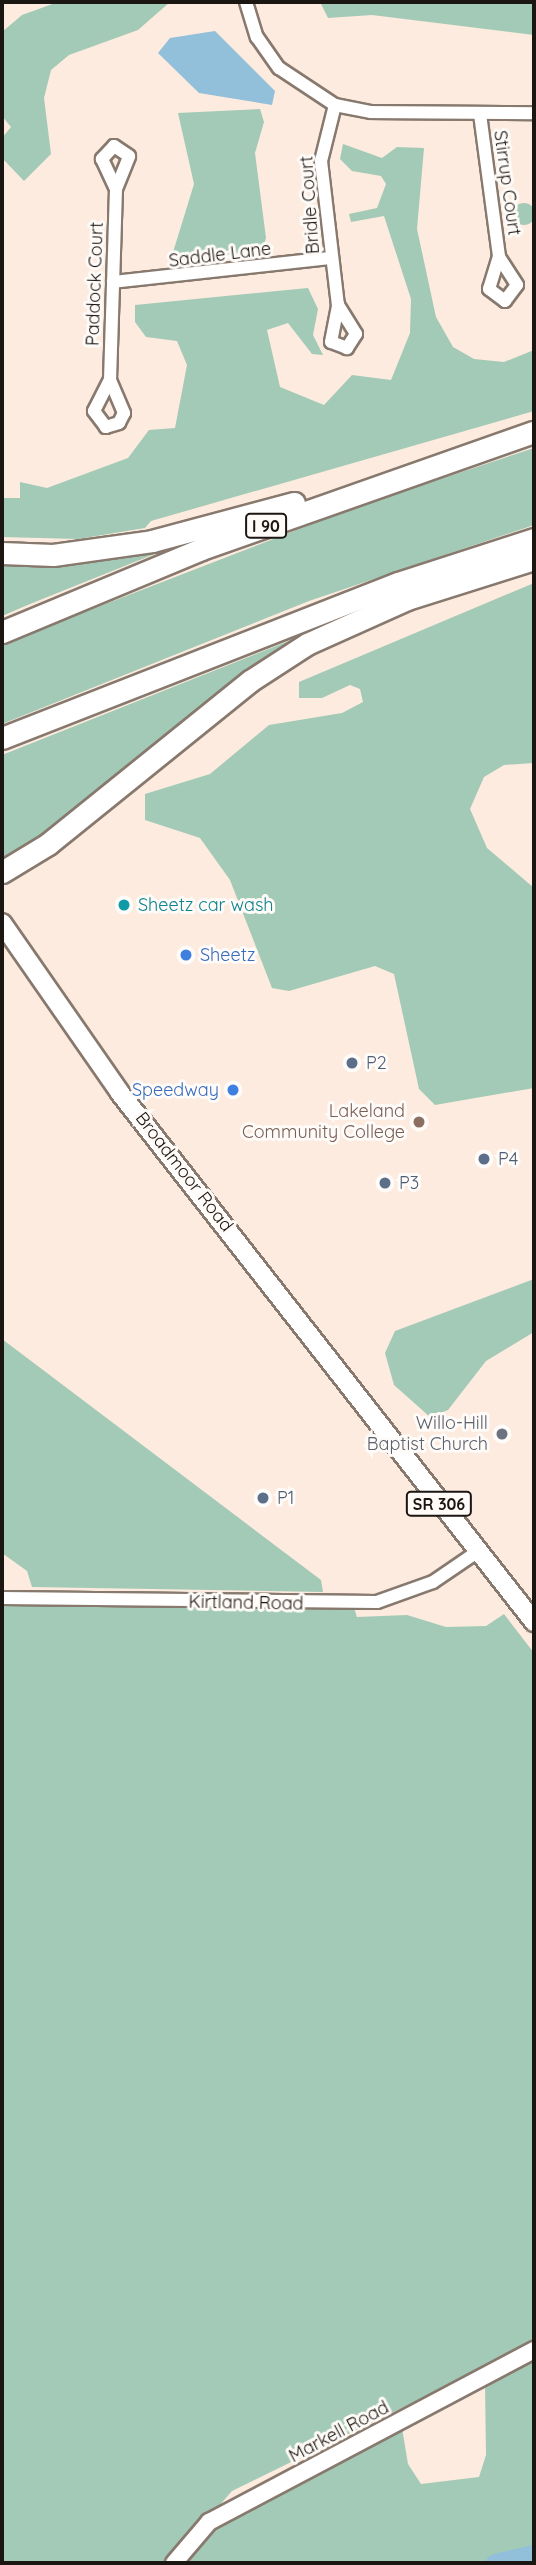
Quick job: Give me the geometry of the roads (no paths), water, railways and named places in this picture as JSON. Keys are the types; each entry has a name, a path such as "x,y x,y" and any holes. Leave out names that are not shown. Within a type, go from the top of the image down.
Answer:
{"highway":[{"path":"2,553 53,555 152,541 534,432"},
{"name":"I 90","path":"2,632 201,549 534,432"},
{"path":"2,738 398,583 534,539"},
{"path":"2,872 48,844 250,681 307,644 407,599 534,559"}],"main road":[{"name":"Broadmoor Road","path":"2,923 120,1093 272,1283 477,1552"},
{"name":"SR 306","path":"477,1552 534,1622"}],"street":[{"path":"246,2 257,37 279,68 335,105 371,112 534,113"},
{"name":"Bridle Court","path":"335,105 321,161 338,305"},
{"name":"Stirrup Court","path":"480,114 499,257"},
{"name":"Paddock Court","path":"110,380 116,189"},
{"name":"Saddle Lane","path":"113,282 331,258"},
{"name":"Kirtland Road","path":"2,1598 366,1603 404,1596 477,1552"},
{"name":"Markell Road","path":"178,2557 209,2522 534,2350"}],"water":[{"path":"215,31 275,91 272,105 199,93 158,53 170,38"}],"waterway":[{"path":"495,2563 534,2554"}],"place":[{"name":"Sheetz car wash","path":"124,905"},
{"name":"Sheetz","path":"186,955"},
{"name":"P2","path":"352,1063"},
{"name":"Speedway","path":"233,1090"},
{"name":"Lakeland Community College","path":"419,1122"},
{"name":"P4","path":"484,1159"},
{"name":"P3","path":"385,1183"},
{"name":"Willo-Hill Baptist Church","path":"502,1434"},
{"name":"P1","path":"263,1498"}]}
